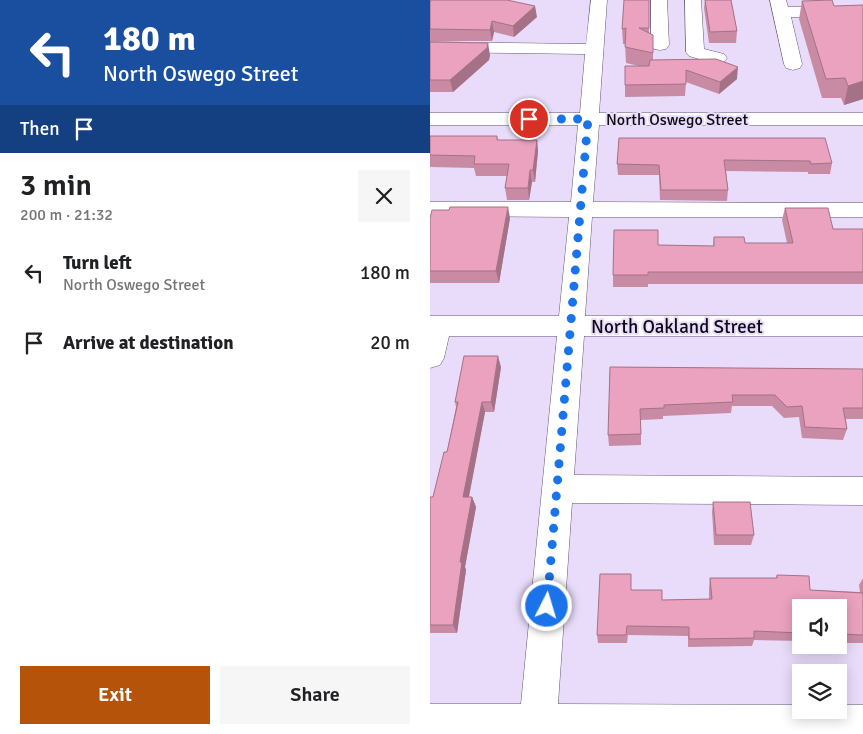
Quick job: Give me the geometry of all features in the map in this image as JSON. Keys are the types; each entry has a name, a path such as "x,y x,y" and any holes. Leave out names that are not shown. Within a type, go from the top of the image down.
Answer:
{"street":[{"path":"537,728 599,0"},
{"path":"659,0 660,46"},
{"path":"693,0 695,52 718,58"},
{"path":"793,64 779,6 863,12"},
{"path":"430,48 477,41 594,48"},
{"name":"North Oswego Street","path":"430,119 863,118"},
{"path":"430,209 863,210"},
{"path":"430,358 434,326"},
{"name":"North Oakland Street","path":"434,326 863,326"},
{"path":"557,490 863,492"},
{"path":"430,723 537,728 863,724"}],"building":[{"path":"431,0 507,0 535,6 513,26 492,21 490,30 430,29"},
{"path":"624,0 649,0 649,28 639,28 653,35 653,53 625,47 626,28 622,29"},
{"path":"705,0 731,0 737,31 710,32"},
{"path":"832,0 834,6 863,5 863,81 848,86 845,78 826,79 802,1"},
{"path":"430,42 488,43 487,48 450,80 430,80"},
{"path":"716,59 738,67 720,82 686,70 686,84 625,85 625,66 649,66 650,60"},
{"path":"430,136 497,136 497,140 537,140 533,170 530,170 528,188 505,188 509,164 474,164 475,156 430,155"},
{"path":"619,138 825,138 832,163 811,164 810,161 724,160 728,190 661,190 659,165 617,164"},
{"path":"450,207 508,207 496,271 430,271 430,218 432,210 449,210"},
{"path":"785,208 828,208 833,229 863,229 863,272 648,272 648,275 613,275 614,230 658,230 658,245 714,246 714,237 744,237 745,243 793,243"},
{"path":"464,356 498,356 491,402 482,402 463,497 472,497 460,562 462,562 453,625 430,625 430,497 433,497 444,452 447,452 458,402 455,402"},
{"path":"610,367 863,369 863,408 843,408 847,429 805,427 802,406 787,407 775,395 732,395 733,402 664,405 664,408 640,409 641,434 608,435"},
{"path":"713,502 750,502 754,535 716,535"},
{"path":"600,574 631,574 631,590 662,590 662,600 712,599 710,578 777,578 777,575 809,576 810,590 863,593 863,635 847,634 847,599 792,599 792,633 754,631 754,638 689,639 689,627 627,626 626,635 597,635"}],"route":[{"path":"529,119 588,119 547,606"}]}
